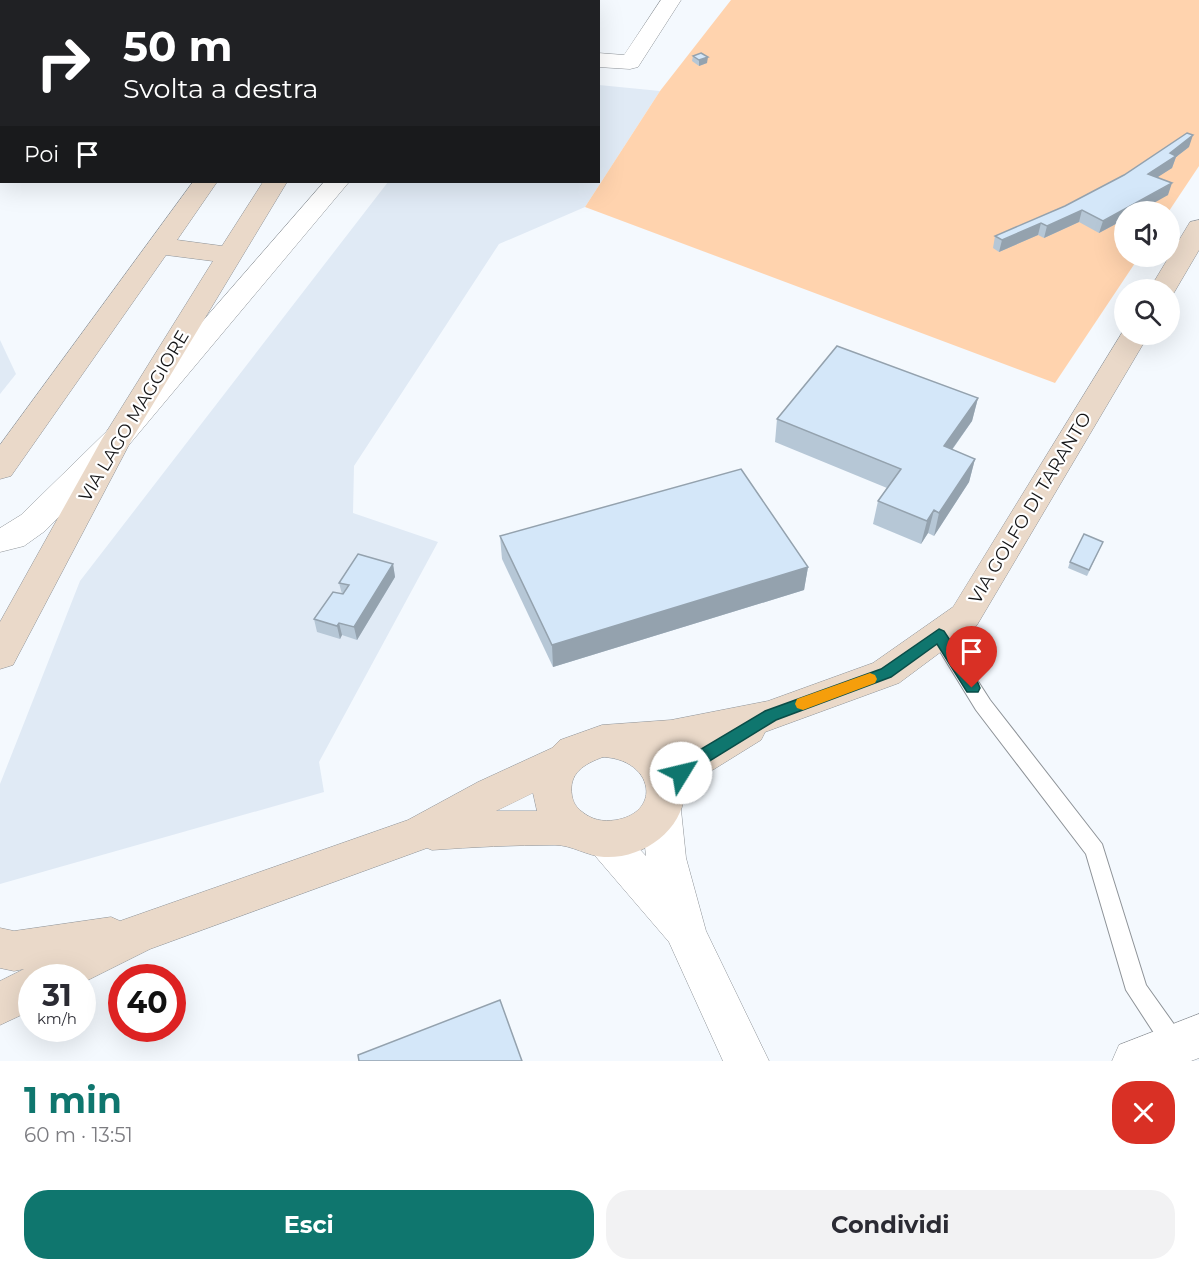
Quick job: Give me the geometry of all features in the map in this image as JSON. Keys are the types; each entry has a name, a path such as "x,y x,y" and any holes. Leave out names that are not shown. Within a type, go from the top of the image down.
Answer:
{"street":[{"path":"600,60 630,62 671,0"},
{"path":"0,468 204,183"},
{"name":"VIA LAGO MAGGIORE","path":"0,655 117,439 273,183"},
{"path":"0,540 12,538 33,523 117,439 336,183"},
{"path":"1169,279 1199,228"},
{"path":"160,246 231,255"},
{"name":"VIA GOLFO DI TARANTO","path":"618,741 671,736 770,716 886,673 965,616 1128,345"},
{"name":"VIA GOLFO DI TARANTO","path":"663,798 697,760 770,716"},
{"path":"77,964 137,934 421,833 561,761 572,751 586,744 618,741 635,746 650,756 660,770 666,858 686,933 746,1061"},
{"path":"561,761 553,774 550,788 552,803 560,817 588,834 686,933"},
{"path":"421,833 502,828 621,838 638,832 652,823 663,798"},
{"path":"0,948 14,951 137,934"},
{"path":"0,1004 18,994"},
{"path":"1135,1061 1188,1047"}],"lane":[{"path":"939,635 983,705 1095,850 1137,990 1188,1047"}],"shaded area":[{"path":"731,0 1199,0 1199,166 1176,201 1114,201 1114,267 1132,267 1124,279 1114,279 1114,294 1055,383 585,207 660,91"},
{"path":"600,85 660,91 585,207 499,244 354,466 353,513 438,542 319,762 324,792 0,884 0,784 80,581 387,183 600,183"},
{"path":"0,340 16,374 0,394"}],"building":[{"path":"701,53 708,57 699,60 693,56"},
{"path":"1187,133 1193,135 1170,153 1176,156 1148,174 1172,183 1139,201 1114,201 1114,215 1103,221 1082,210 1047,226 1041,223 1002,240 995,236 1065,206 1124,175"},
{"path":"837,346 978,398 944,446 975,459 939,513 934,510 927,521 878,501 901,469 777,419"},
{"path":"741,469 808,567 552,645 500,536"},
{"path":"1084,534 1103,542 1089,570 1070,562"},
{"path":"358,554 393,564 354,627 339,623 337,626 314,619 333,592 343,594 349,585 339,583"},
{"path":"500,1000 522,1061 359,1061 358,1055"}],"slow traffic":[{"path":"803,704 870,679"}],"route":[{"path":"681,773 697,760 770,716 886,673 939,635 972,688"}]}
